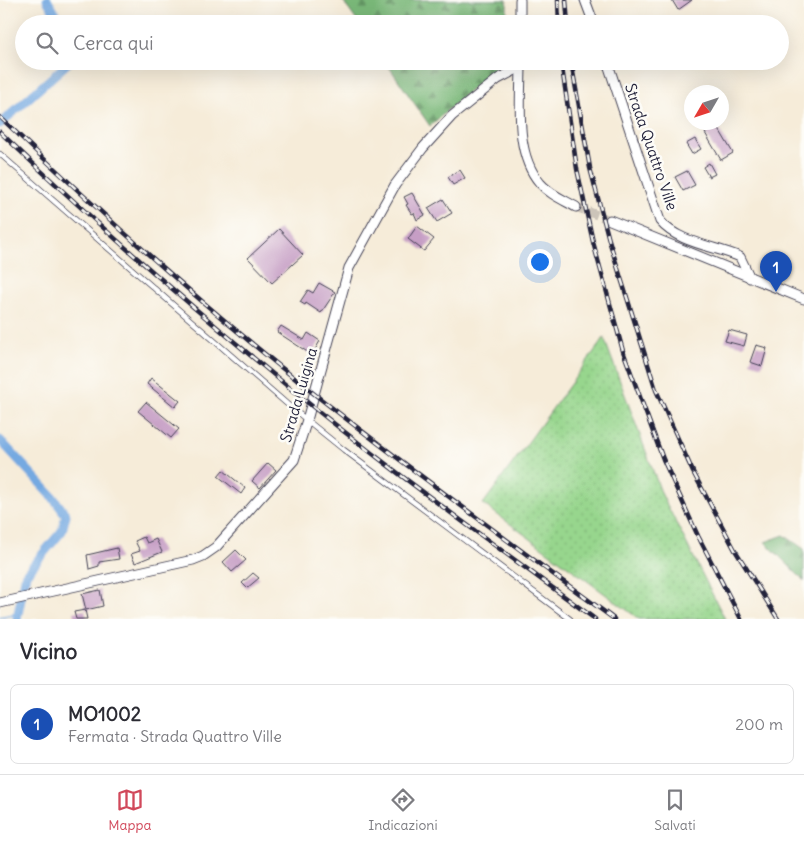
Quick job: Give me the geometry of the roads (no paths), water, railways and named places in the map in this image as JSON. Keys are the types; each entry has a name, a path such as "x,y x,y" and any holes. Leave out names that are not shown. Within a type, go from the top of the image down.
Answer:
{"street":[{"path":"520,0 520,15"},
{"path":"585,0 591,15"},
{"name":"Strada Luigina","path":"0,603 193,560 216,547 294,460 349,268 385,201 409,164 447,121 482,90 511,70"},
{"path":"520,70 522,144 528,166 541,184 576,207"},
{"name":"Strada Quattro Ville","path":"610,70 660,221 672,231 709,247 740,257 750,278"},
{"path":"610,220 804,299"}],"lane":[{"path":"0,154 287,404 344,450 570,619"}],"waterway":[{"path":"47,0 56,15"},
{"path":"0,124 60,70"},
{"path":"0,440 52,496 66,515 62,531 26,574 17,619"},
{"path":"0,617 17,614"}],"tunnel":[{"path":"576,207 610,220"}],"railway":[{"path":"558,0 559,15"},
{"path":"566,0 567,15"},
{"path":"562,70 577,169 593,242 623,351 663,459 698,536 741,619"},
{"path":"573,70 590,168 609,240 656,390 693,472 735,550 778,619"},
{"path":"0,117 151,257 268,357 384,448 614,619"},
{"path":"0,132 148,268 302,398 410,483 595,619"}],"place":[{"name":"MO1002","path":"776,292"}]}
